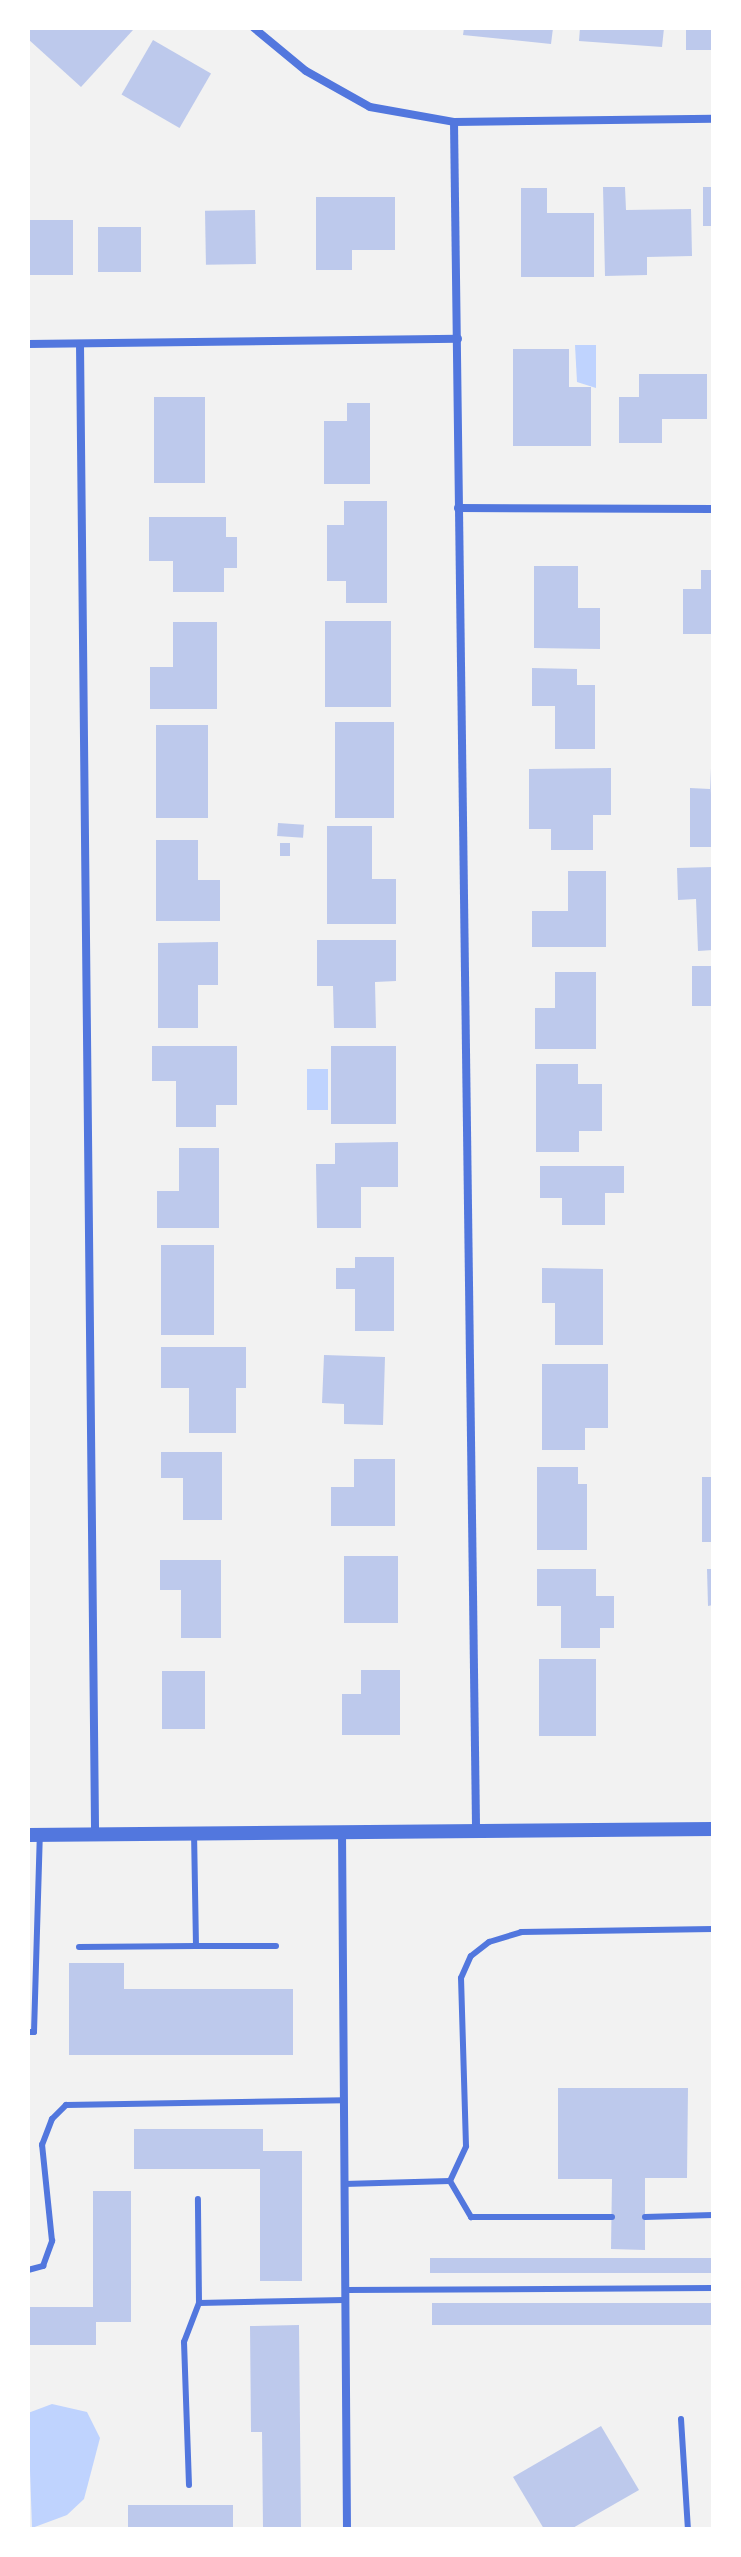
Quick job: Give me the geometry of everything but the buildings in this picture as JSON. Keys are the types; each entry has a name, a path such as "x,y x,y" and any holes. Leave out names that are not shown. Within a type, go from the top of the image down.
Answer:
{"street":[{"path":"254,28 306,71 370,107 454,122 713,119"},
{"path":"454,122 476,1831"},
{"path":"28,344 458,339"},
{"path":"80,344 95,1835"},
{"path":"458,508 713,509"},
{"path":"34,1835 713,1829"},
{"path":"342,1831 347,2529"}],"lane":[{"path":"193,1833 196,1946"},
{"path":"28,2032 34,2032 37,1926 34,1835"},
{"path":"28,1926 37,1926"},
{"path":"450,2181 466,2146 461,1978 471,1956 489,1942 521,1932 713,1929"},
{"path":"79,1947 276,1946"},
{"path":"28,2270 43,2266 52,2241 42,2145 52,2119 66,2105 344,2100"},
{"path":"344,2184 450,2181"},
{"path":"450,2181 471,2217 612,2217"},
{"path":"189,2485 184,2342 199,2303 198,2199"},
{"path":"645,2217 713,2215"},
{"path":"345,2290 713,2288"},
{"path":"199,2303 345,2300"},
{"path":"681,2419 688,2529"}],"water":[{"path":"575,345 596,345 596,388 577,382"},
{"path":"307,1069 328,1069 328,1110 307,1110"},
{"path":"52,2404 87,2412 100,2438 84,2499 67,2515 32,2528 28,2413"}]}
